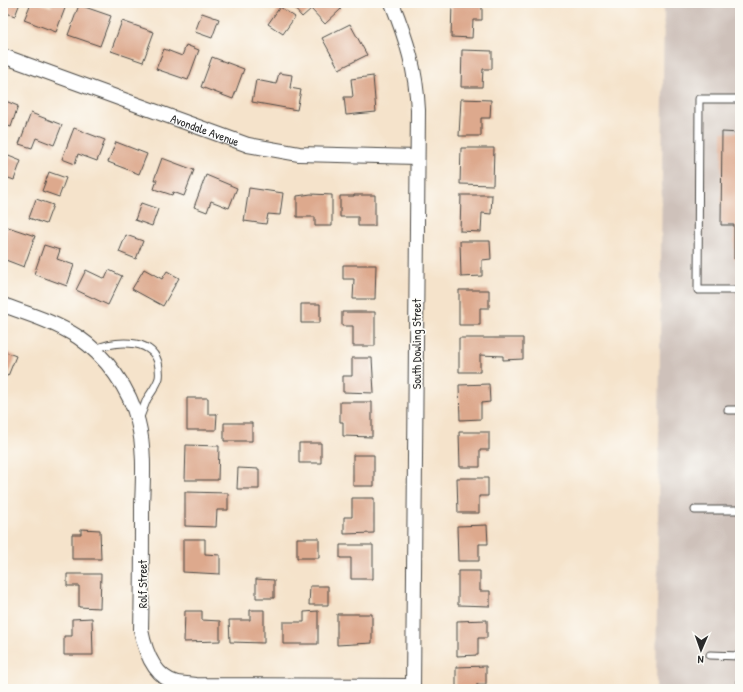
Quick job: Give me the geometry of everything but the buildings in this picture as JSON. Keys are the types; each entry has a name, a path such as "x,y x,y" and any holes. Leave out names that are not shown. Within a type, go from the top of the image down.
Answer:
{"street":[{"name":"South Dowling Street","path":"392,3 415,70 418,110 413,687"},
{"name":"Avondale Avenue","path":"3,56 248,145 299,154 417,157"},
{"name":"Rolf Street","path":"3,305 58,326 78,337 107,364 121,382 138,421 143,463 141,630 146,651 160,673 176,682 196,685 413,687"}],"lane":[{"path":"740,99 699,99 698,290 740,290"},
{"path":"93,350 100,347 133,343 149,349 156,356 159,366 159,378 146,400 138,421"},
{"path":"728,410 740,410"},
{"path":"695,510 740,510"},
{"path":"710,655 740,656"}],"shaded area":[{"path":"664,3 740,3 740,689 656,689"}]}
